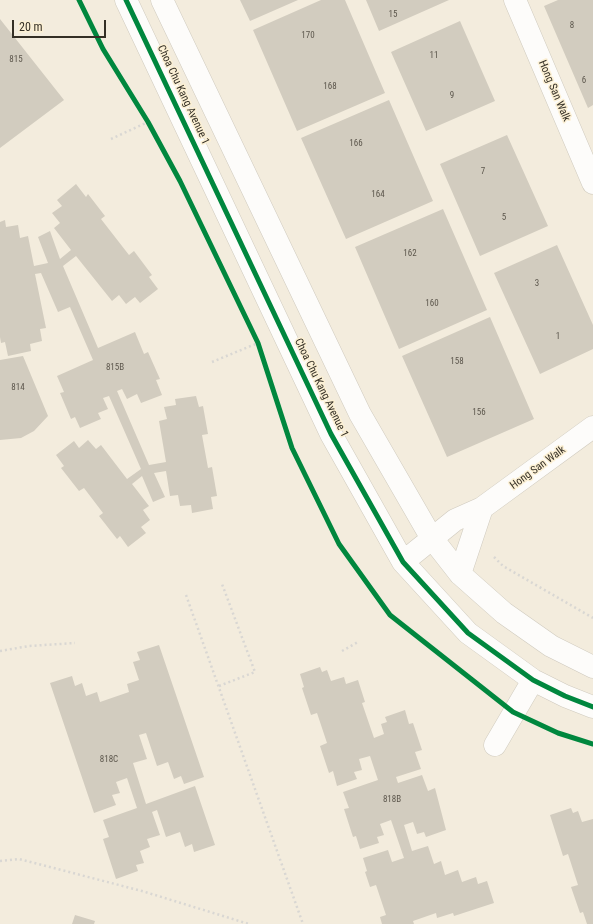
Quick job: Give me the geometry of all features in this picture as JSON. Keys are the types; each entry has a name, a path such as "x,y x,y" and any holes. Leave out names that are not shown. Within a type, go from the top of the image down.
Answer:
{"street":[{"name":"Choa Chu Kang Avenue 1","path":"126,0 331,434 402,562 468,633 533,680 565,696 593,706"},
{"name":"Choa Chu Kang Avenue 1","path":"162,0 360,414 431,537 460,574 504,613 551,646 593,667"},
{"name":"Hong San Walk","path":"515,0 593,183"},
{"name":"Hong San Walk","path":"402,562 431,537 455,520 482,508 593,427"},
{"path":"460,574 482,508"},
{"path":"495,745 533,680"}],"path":[{"path":"144,116 152,129"},
{"path":"111,139 148,122"},
{"path":"254,336 260,351"},
{"path":"212,362 258,343"},
{"path":"473,533 503,566 593,618"},
{"path":"219,686 255,672 222,584"},
{"path":"186,595 304,924"},
{"path":"342,651 358,642"},
{"path":"0,651 29,646 75,643"},
{"path":"0,861 19,859 142,891 249,924"}],"building":[{"path":"240,0 298,0 250,21"},
{"path":"321,0 345,0 385,93 297,131 253,30"},
{"path":"366,0 449,0 379,31"},
{"path":"558,0 593,0 593,105 588,108 544,6"},
{"path":"0,19 64,100 0,148"},
{"path":"460,21 495,101 426,131 391,52"},
{"path":"389,100 433,201 346,239 301,138"},
{"path":"507,135 548,226 480,256 440,164"},
{"path":"76,184 86,197 88,194 105,216 101,219 129,255 134,251 152,275 149,277 158,289 140,303 135,297 126,304 119,295 112,301 76,256 63,266 98,348 135,332 144,354 148,352 160,379 156,380 162,395 141,403 137,394 127,399 122,389 117,391 149,465 166,462 159,421 167,419 164,407 176,405 175,399 196,396 199,407 203,406 208,434 202,435 208,468 212,467 217,496 211,497 213,509 192,513 191,505 180,506 178,495 170,496 166,471 154,473 165,497 153,502 142,476 132,484 149,506 143,510 150,520 141,527 146,533 128,547 120,536 117,539 99,516 103,513 84,488 79,491 61,468 64,466 56,455 74,441 79,448 88,440 96,449 101,445 127,479 141,469 109,396 103,398 108,409 98,413 101,419 80,428 75,417 71,419 60,393 64,392 57,376 93,360 70,307 58,312 41,273 35,274 46,328 40,329 42,341 30,344 31,351 8,356 5,342 1,343 0,337 0,222 5,220 6,227 18,225 20,238 28,236 34,266 48,263 38,237 50,231 60,259 71,250 54,228 60,223 52,213 62,206 57,200"},
{"path":"443,209 487,310 399,349 355,247"},
{"path":"557,245 593,325 593,349 540,374 494,273"},
{"path":"490,317 534,419 447,457 402,356"},
{"path":"23,356 48,416 34,431 21,438 0,440 0,360"},
{"path":"159,645 204,777 184,784 181,776 174,779 168,762 157,766 146,733 139,735 147,759 133,763 146,804 195,786 215,845 194,852 192,844 185,847 180,832 166,837 157,810 152,812 160,835 147,839 150,847 140,851 144,863 136,865 138,871 116,879 103,839 109,837 103,820 137,808 127,778 116,782 120,793 112,795 116,805 94,813 50,683 72,676 75,686 82,683 86,696 97,692 100,702 129,692 127,684 139,680 133,662 140,660 137,652"},
{"path":"320,667 322,672 327,670 331,681 344,677 346,684 358,680 365,702 362,703 374,738 384,734 381,724 387,722 385,717 405,710 409,724 413,723 422,750 415,752 421,769 396,777 398,783 422,775 428,791 435,788 446,830 426,837 424,832 417,834 413,822 404,825 412,851 428,846 434,864 441,861 445,875 458,870 462,882 476,877 478,884 487,881 494,903 454,916 453,913 437,918 436,913 413,921 414,924 382,924 380,917 386,915 376,885 370,887 365,872 367,871 363,858 388,850 392,862 404,858 391,820 380,824 384,835 377,837 379,843 360,849 356,836 353,837 344,809 349,808 343,792 378,780 370,756 359,759 362,770 354,772 357,779 337,786 333,771 329,773 320,746 327,743 317,713 311,715 302,688 304,687 300,674"},
{"path":"571,808 573,813 578,811 582,822 593,819 593,924 587,924 583,912 580,913 571,887 578,885 568,854 563,856 550,815"},
{"path":"75,915 95,921 94,924 72,924"}],"cycle path":[{"path":"79,0 103,49 148,122 180,181 258,343 292,448 339,544 390,615 513,712 558,733 593,744"},
{"path":"126,0 331,434 403,562 468,633 533,680 565,696 593,707"}]}
